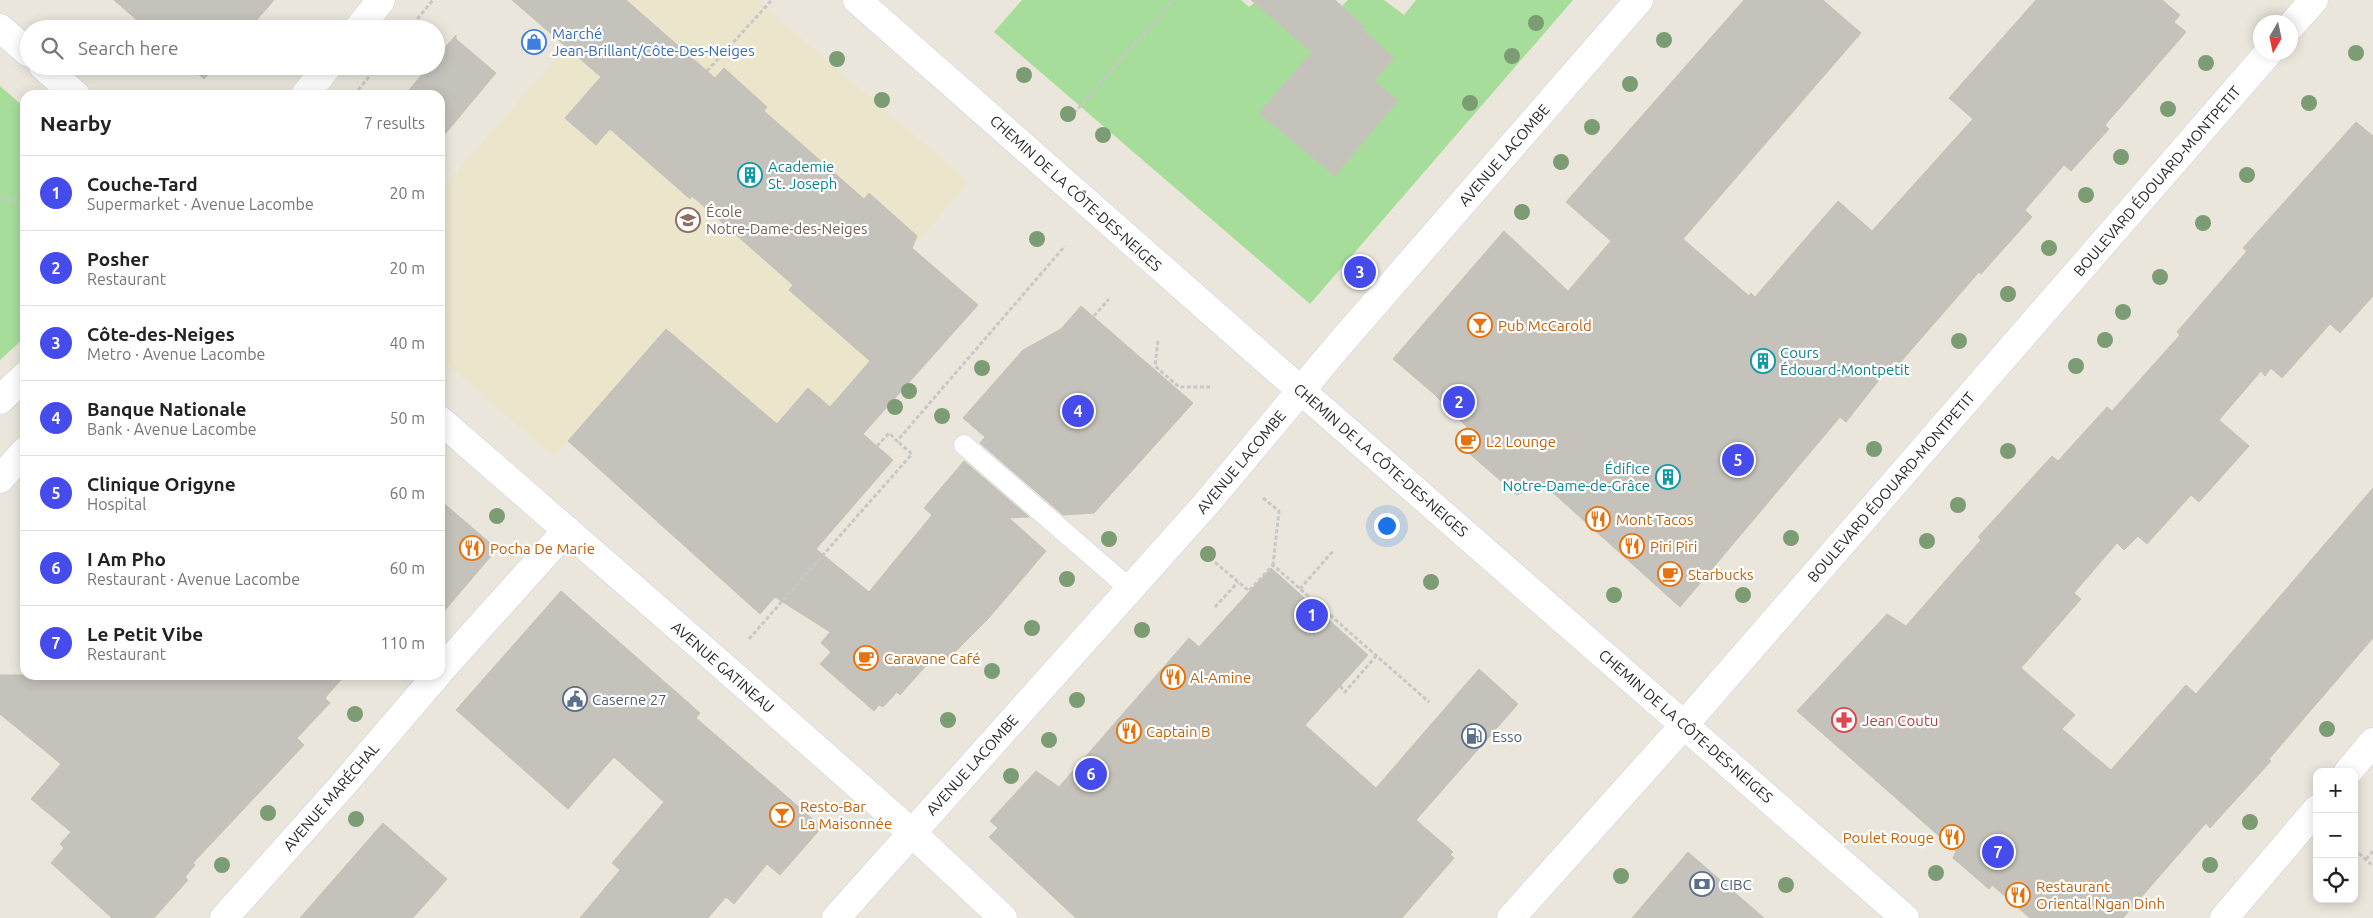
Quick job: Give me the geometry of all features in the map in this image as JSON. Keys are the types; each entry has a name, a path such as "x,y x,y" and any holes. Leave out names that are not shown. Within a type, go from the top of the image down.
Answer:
{"street":[{"path":"365,20 381,0"},
{"name":"CHEMIN DE LA CÔTE-DES-NEIGES","path":"857,0 1905,918"},
{"name":"AVENUE LACOMBE","path":"836,918 1268,433 1300,389 1639,0"},
{"path":"2298,18 2314,0"},
{"path":"0,28 20,46"},
{"name":"BOULEVARD ÉDOUARD-MONTPETIT","path":"1511,918 1685,724 2261,60"},
{"path":"53,75 70,90"},
{"path":"309,90 321,75"},
{"path":"0,400 20,381"},
{"name":"AVENUE GATINEAU","path":"445,424 912,832 1003,918"},
{"path":"0,479 20,457"},
{"path":"445,665 567,530"},
{"name":"AVENUE MARÉCHAL","path":"224,918 341,787 432,680"},
{"path":"2351,768 2373,742"},
{"path":"2224,918 2314,813"}],"lane":[{"path":"964,445 1130,589"}],"path":[{"path":"416,20 433,0"},
{"path":"1074,114 1174,0"},
{"path":"707,71 771,1"},
{"path":"358,90 371,75"},
{"path":"0,198 20,201"},
{"path":"897,441 1065,246"},
{"path":"1094,316 1109,299"},
{"path":"1158,341 1155,366 1179,387 1210,387"},
{"path":"749,639 912,454 889,433 877,446"},
{"path":"1210,558 1249,591 1273,565 1279,512 1264,498"},
{"path":"1300,590 1334,550"},
{"path":"1273,565 1320,609 1429,702"},
{"path":"1215,607 1238,582"},
{"path":"1340,686 1345,692 1376,656"},
{"path":"2366,859 2373,851"},
{"path":"2358,852 2373,866"}],"shaded area":[{"name":"École Notre-Dame-des-Neiges","path":"607,0 757,0 969,182 912,248 883,347 830,407 808,388 777,424 666,329 554,457 445,362 445,185"}],"green space":[{"path":"1022,0 1241,0 1249,7 1254,3 1282,26 1318,46 1259,113 1335,176 1398,100 1374,81 1394,58 1363,30 1365,27 1342,6 1348,0 1384,0 1404,15 1416,0 1573,0 1310,304 994,32"},
{"path":"0,86 20,104 20,342 0,360"}],"building":[{"path":"114,0 274,0 257,20 137,20"},
{"path":"512,0 626,0 715,78 724,68 767,107 764,111 864,199 869,193 917,236 912,248 978,305 863,434 893,460 816,549 869,592 932,515 924,508 964,461 1029,517 1009,518 1046,551 988,619 947,660 937,653 900,695 897,692 883,707 879,705 874,711 820,664 831,652 821,643 830,632 775,597 760,614 568,441 666,329 777,424 808,388 830,407 870,361 789,290 793,285 692,196 690,199 610,129 596,145 565,118 601,77"},
{"path":"1251,0 1335,0 1365,27 1363,30 1394,58 1374,81 1398,100 1335,176 1259,113 1312,52"},
{"path":"1744,0 1823,0 1861,33 1683,239 1749,296 1751,293 1755,297 1838,201 1872,231 1973,119 1949,98 2036,0 2162,0 2180,15 2174,22 2186,32 2105,125 2109,129 2071,171 2064,165 2025,210 2032,217 1981,274 1979,272 1898,365 1894,361 1846,422 1840,417 1680,607 1541,482 1517,495 1455,441 1467,427 1434,394 1393,359 1504,231 1568,291 1611,241 1566,202"},
{"path":"456,35 456,39 496,73 445,134 445,90 409,90 422,75 445,75 445,48"},
{"path":"199,75 208,75 204,79"},
{"path":"2356,122 2373,136 2373,296 2340,333 2330,324 2282,378 2271,368 2265,376 2261,371 2219,420 2249,446 2199,502 2191,495 2147,544 2138,536 2124,550 2117,543 2074,593 2081,599 2021,668 2075,715 2062,729 2111,770 2186,685 2196,694 2373,488 2373,638 2269,759 2271,761 2210,828 2206,823 2123,918 2030,918 1992,885 1989,889 1953,858 1956,851 1797,711 1887,614 1906,626 1981,540 1978,537 2052,456 2058,461 2107,407 2112,411 2180,335 2177,332 2247,251 2243,248"},
{"path":"1081,306 1193,403 1094,513 1063,515 980,443 985,437 963,418 1023,350 1061,329"},
{"path":"445,504 497,549 445,610"},
{"path":"1271,568 1368,655 1305,725 1376,788 1479,669 1518,704 1416,820 1453,852 1450,855 1454,858 1402,918 1076,918 989,837 998,828 990,821 1036,771 1059,787 1189,638 1199,647"},
{"path":"561,591 700,713 696,718 822,827 780,875 767,864 734,904 726,897 708,918 580,918 620,870 612,863 664,802 614,757 568,809 456,710"},
{"path":"0,675 20,675 20,680 341,680 325,698 330,703 297,738 304,745 193,863 195,865 185,877 188,880 154,918 112,918 51,863 64,848 60,844 71,832 31,799 61,764 0,714"},
{"path":"383,823 447,879 413,918 300,918"},
{"path":"1688,852 1764,918 1632,918"}],"place":[{"name":"Marché Jean-Brillant/Côte-Des-Neiges","path":"534,42"},
{"name":"Academie St. Joseph","path":"750,175"},
{"name":"École Notre-Dame-des-Neiges","path":"688,220"},
{"name":"Côte-des-Neiges","path":"1360,272"},
{"name":"Pub McCarold","path":"1480,325"},
{"name":"Cours Édouard-Montpetit","path":"1763,361"},
{"name":"Posher","path":"1459,402"},
{"name":"Banque Nationale","path":"1078,411"},
{"name":"L2 Lounge","path":"1468,441"},
{"name":"Clinique Origyne","path":"1738,460"},
{"name":"Édifice Notre-Dame-de-Grâce","path":"1668,477"},
{"name":"Mont Tacos","path":"1598,519"},
{"name":"Piri Piri","path":"1632,546"},
{"name":"Pocha De Marie","path":"472,548"},
{"name":"Starbucks","path":"1670,574"},
{"name":"Couche-Tard","path":"1312,615"},
{"name":"Caravane Café","path":"866,658"},
{"name":"Al-Amine","path":"1173,677"},
{"name":"Caserne 27","path":"575,699"},
{"name":"Jean Coutu","path":"1844,720"},
{"name":"Captain B","path":"1129,731"},
{"name":"Esso","path":"1474,736"},
{"name":"I Am Pho","path":"1091,774"},
{"name":"Resto-Bar La Maisonnée","path":"782,815"},
{"name":"Poulet Rouge","path":"1952,837"},
{"name":"Le Petit Vibe","path":"1998,852"},
{"name":"CIBC","path":"1702,884"},
{"name":"Restaurant Oriental Ngan Dinh","path":"2018,895"}]}
